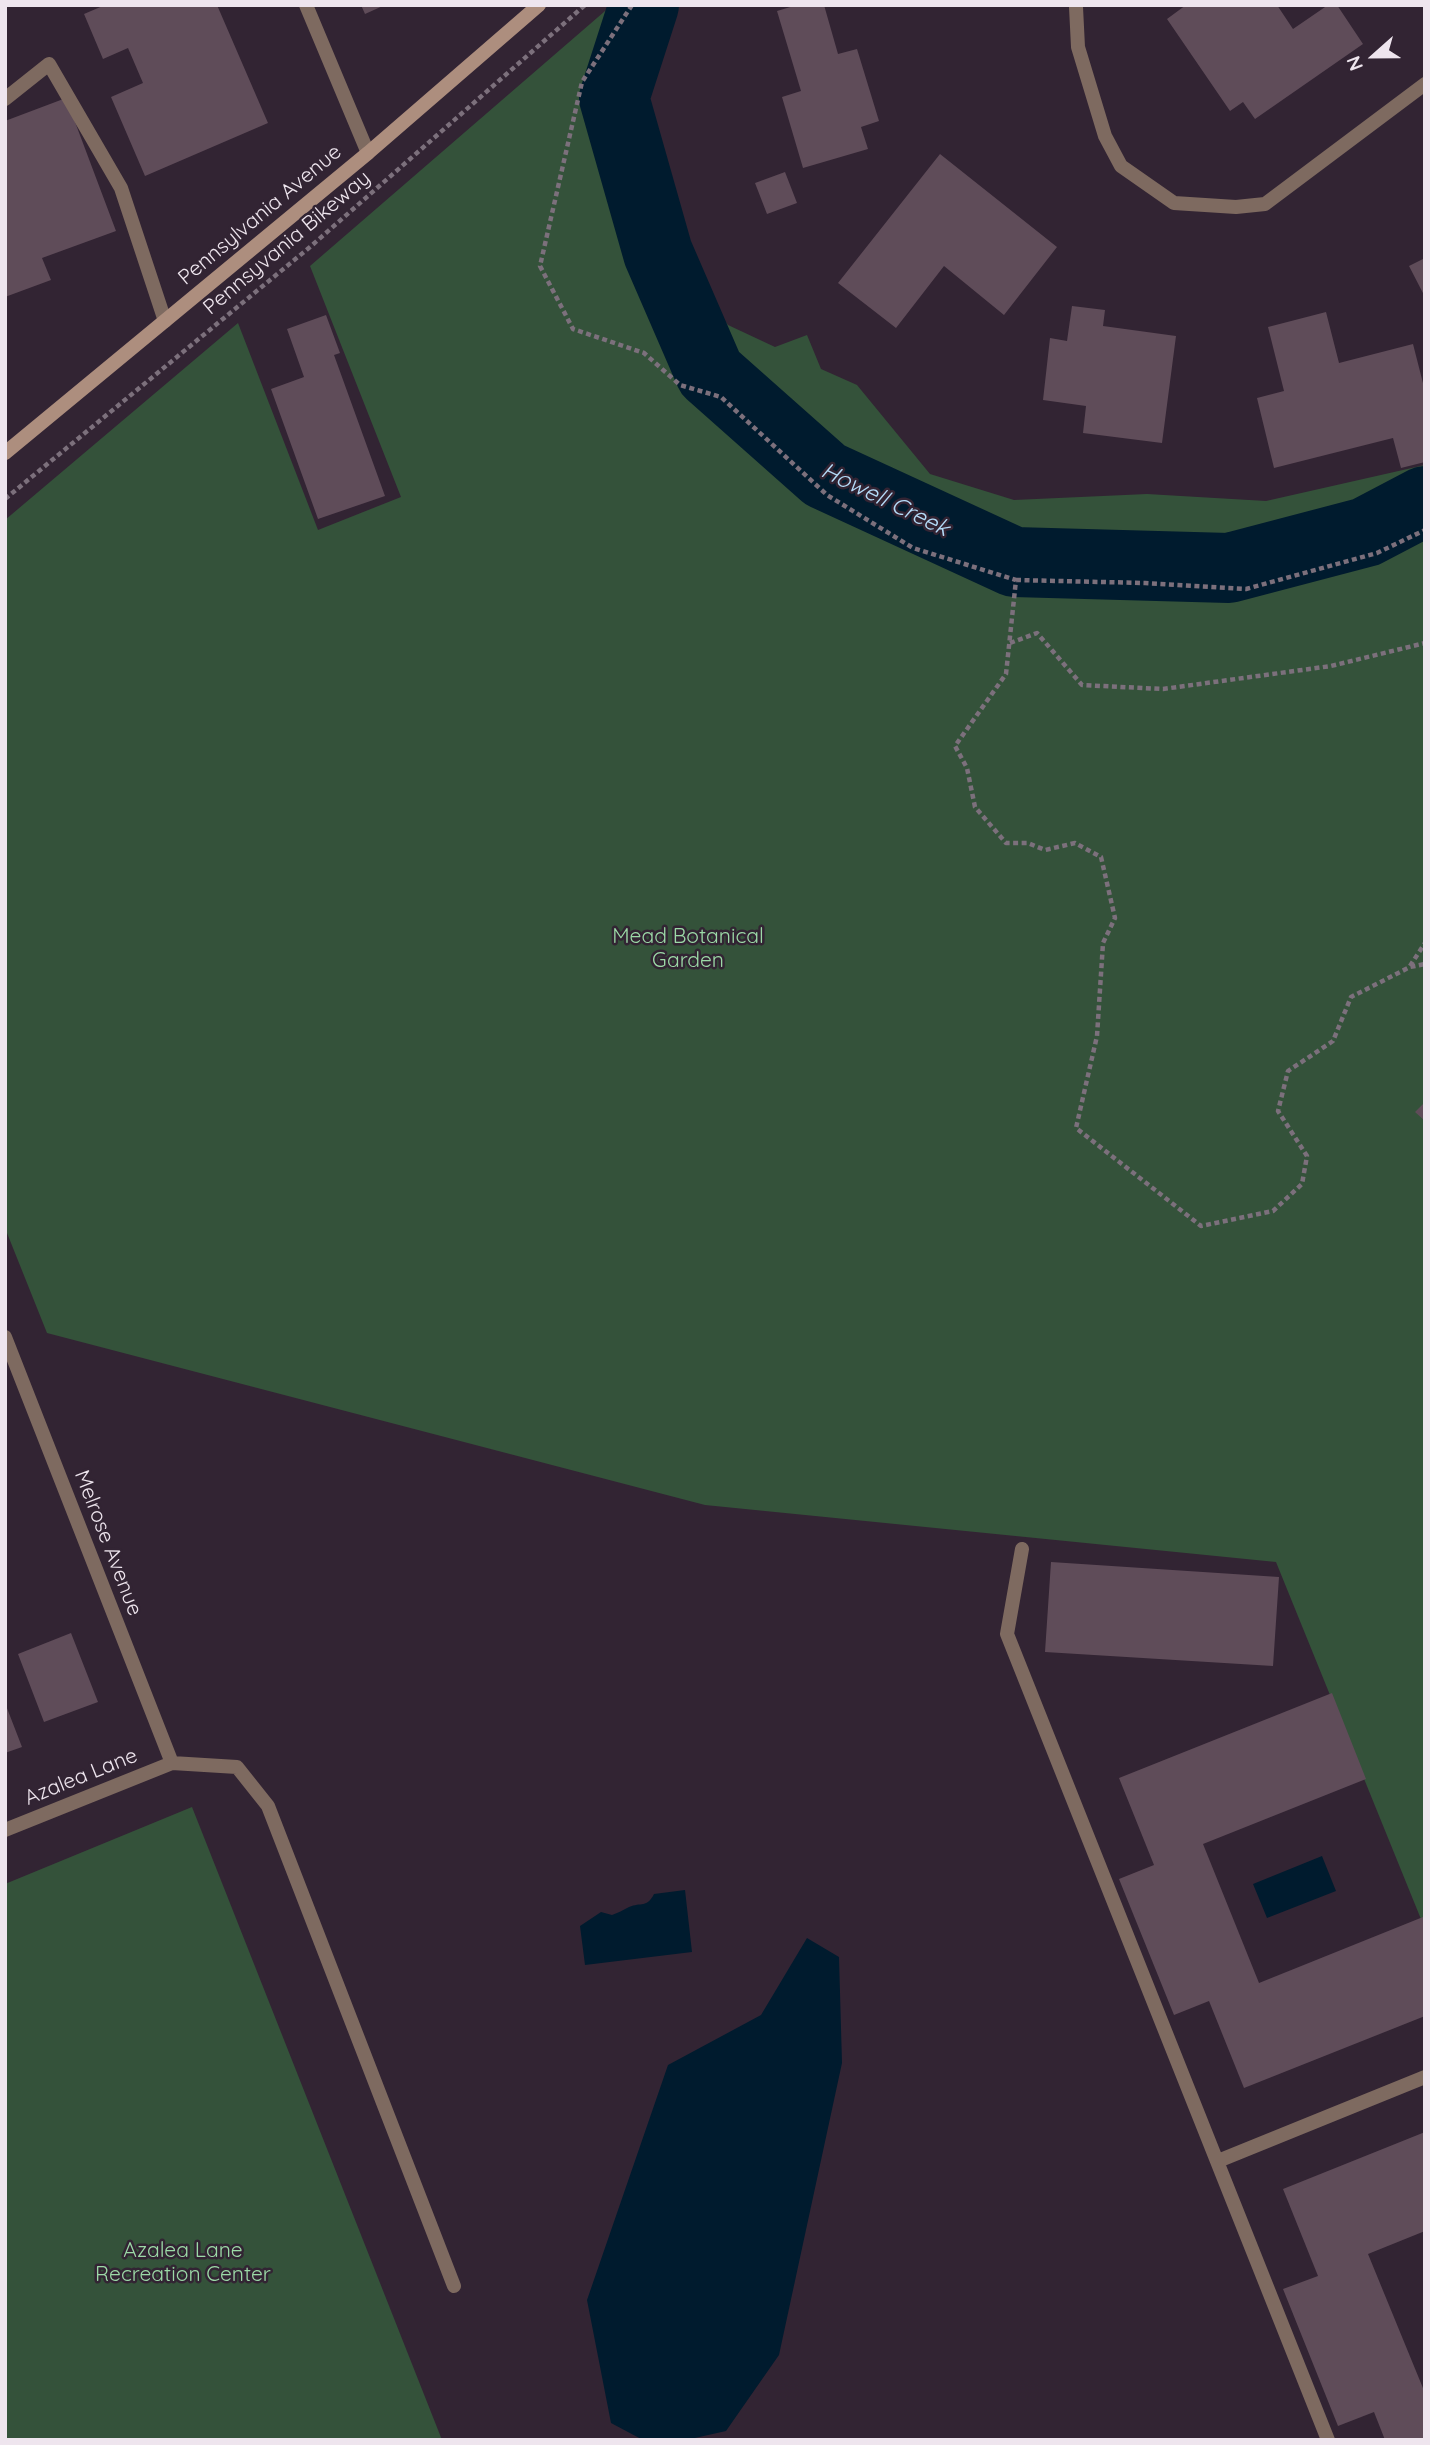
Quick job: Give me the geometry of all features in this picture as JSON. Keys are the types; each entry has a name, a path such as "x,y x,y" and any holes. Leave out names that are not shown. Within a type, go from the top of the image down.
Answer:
{"street":[{"path":"306,5 368,153"},
{"name":"Pennsylvania Avenue","path":"5,453 368,153 539,5"},
{"path":"1076,8 1078,47 1105,136 1121,166 1174,204 1236,207 1265,204 1425,85"},
{"path":"5,99 49,64 121,188 165,321"},
{"name":"Melrose Avenue","path":"5,1337 172,1763"},
{"path":"1022,1549 1007,1634 1328,2440"},
{"path":"172,1763 237,1767 268,1806 454,2286"},
{"name":"Azalea Lane","path":"5,1830 172,1763"},
{"path":"1218,2161 1425,2077"}],"path":[{"name":"Pennsyvania Bikeway","path":"5,499 310,247 585,5"},
{"path":"632,5 582,82 540,266 573,329 644,353 680,385 722,397 827,495 913,548 1016,580 1245,589 1377,554 1425,530"},
{"path":"1016,580 1006,674 954,746 967,768 975,807 1006,844 1028,843 1045,850 1075,843 1101,857 1115,918 1103,943 1097,1036 1076,1128 1201,1226 1273,1211 1302,1184 1307,1156 1278,1111 1288,1071 1332,1041 1351,997 1410,967 1425,964"},
{"path":"1010,643 1037,633 1082,685 1163,689 1331,666 1425,643"},
{"path":"1410,967 1425,943"}],"green space":[{"name":"Mead Botanical Garden","path":"612,5 652,5 636,96 650,185 674,254 728,325 775,347 807,335 821,369 857,385 930,474 1014,500 1147,494 1266,501 1425,465 1425,1929 1276,1562 705,1505 47,1333 5,1228 5,520 238,323 318,530 401,497 310,266"},
{"name":"Azalea Lane Recreation Center","path":"192,1807 442,2440 5,2440 5,1884"}],"water":[{"path":"1322,1856 1336,1891 1267,1918 1253,1884"},
{"path":"685,1890 692,1952 585,1965 580,1926 601,1912 612,1915 646,1903 654,1894"},
{"path":"807,1938 839,1957 842,2063 779,2355 726,2431 686,2440 643,2440 611,2423 587,2300 668,2065 761,2015"}],"building":[{"path":"105,5 217,5 268,123 145,176 111,97 143,83 128,48 103,59 84,14"},
{"path":"361,5 385,5 365,14"},
{"path":"797,5 824,5 838,54 857,49 879,121 861,127 868,149 803,168 782,97 801,91 777,11"},
{"path":"1186,5 1277,5 1293,29 1328,5 1337,5 1363,44 1255,119 1243,102 1230,111 1167,19"},
{"path":"66,98 116,231 42,258 51,280 5,297 5,121"},
{"path":"940,154 1057,247 1004,315 944,266 896,328 838,283"},
{"path":"785,172 797,203 767,214 755,183"},
{"path":"1425,258 1425,297 1409,266"},
{"path":"1072,306 1105,310 1103,326 1176,336 1162,443 1083,433 1086,406 1043,400 1050,338 1067,341"},
{"path":"1326,312 1339,363 1413,344 1425,391 1425,462 1401,468 1393,438 1274,468 1257,398 1284,391 1268,327"},
{"path":"326,315 340,353 334,355 385,496 318,519 271,389 304,377 287,329"},
{"path":"1425,1102 1425,1121 1415,1112"},
{"path":"1051,1562 1279,1577 1273,1666 1045,1652"},
{"path":"71,1633 98,1702 44,1722 18,1654"},
{"path":"1332,1693 1366,1779 1203,1844 1259,1983 1423,1917 1425,2016 1244,2088 1209,2001 1174,2015 1119,1879 1154,1865 1119,1778"},
{"path":"5,1703 22,1747 5,1753"},
{"path":"1425,2132 1425,2231 1368,2254 1425,2393 1425,2440 1385,2440 1374,2412 1338,2426 1283,2289 1318,2276 1283,2189"}],"waterway":[{"name":"Howell Creek","path":"644,5 614,98 658,253 710,373 825,475 1014,562 1229,568 1366,532 1425,501"}]}
